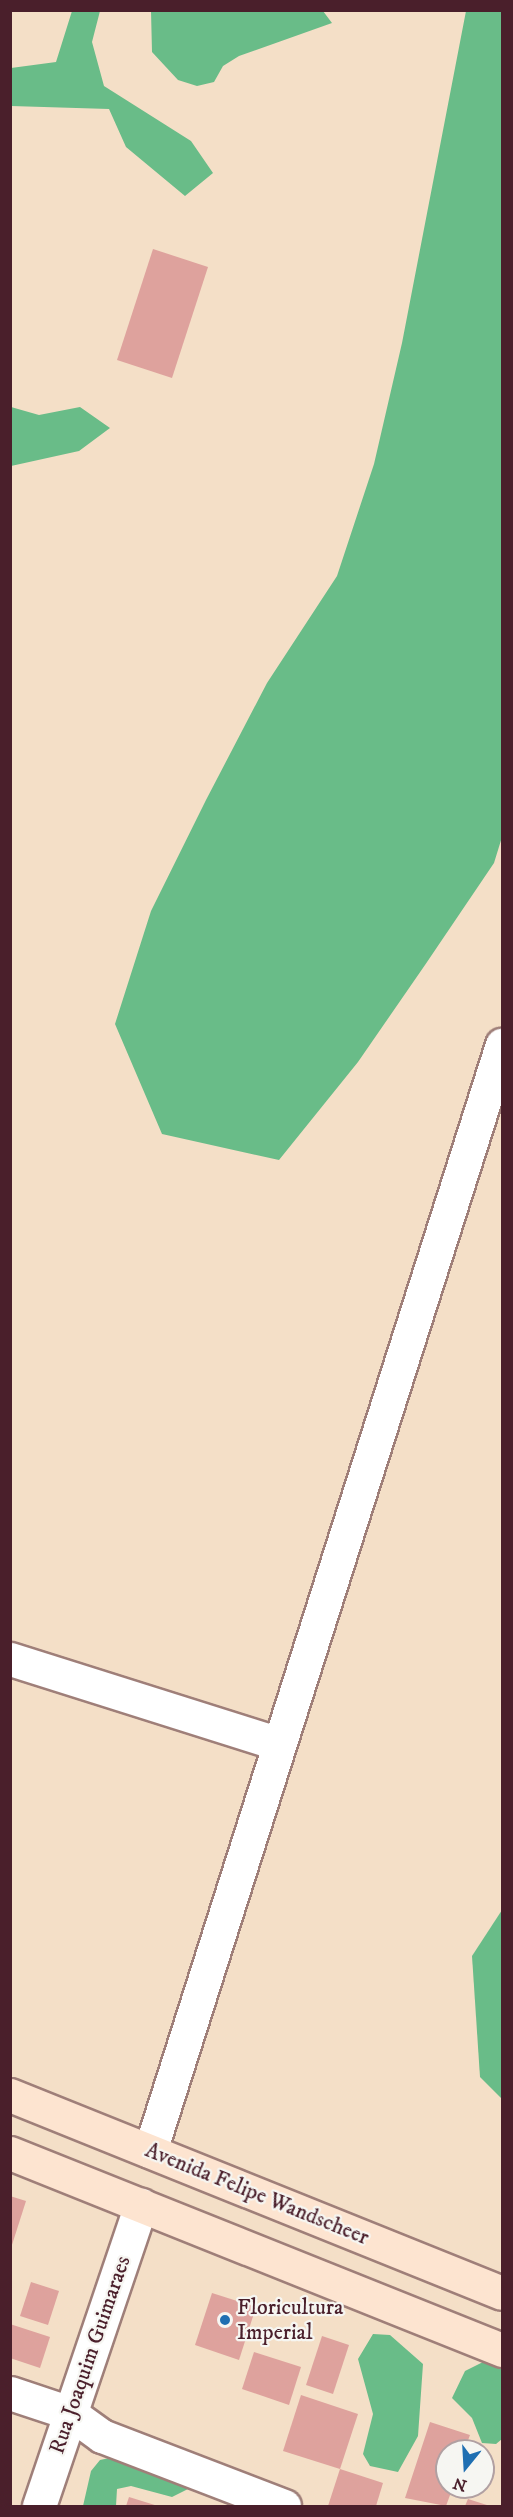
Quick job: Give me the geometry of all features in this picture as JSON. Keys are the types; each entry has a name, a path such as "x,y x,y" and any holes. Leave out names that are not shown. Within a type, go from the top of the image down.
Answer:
{"main road":[{"name":"Avenida Felipe Wandscheer","path":"10,2096 502,2293"},
{"path":"10,2153 502,2350"}],"street":[{"path":"150,2151 502,1045"},
{"path":"10,1659 279,1744"},
{"name":"Rua Joaquim Guimaraes","path":"39,2506 141,2205"},
{"path":"10,2392 70,2414 102,2436 285,2506"}],"green space":[{"path":"72,11 100,11 92,42 104,86 191,141 213,173 185,196 126,147 109,109 11,106 11,68 56,62"},
{"path":"151,11 323,11 332,23 239,56 223,66 214,82 197,86 178,80 152,52"},
{"path":"466,11 502,11 502,837 494,863 425,965 358,1062 279,1160 162,1134 115,1024 151,911 206,800 267,683 337,576 374,464 402,343"},
{"path":"11,407 39,415 80,407 110,428 79,451 11,466"},
{"path":"502,1910 502,2099 480,2077 472,1956"},
{"path":"373,2334 390,2335 423,2364 418,2436 398,2472 370,2466 363,2454 373,2414 358,2359"},
{"path":"493,2357 502,2358 502,2439 496,2444 495,2439 480,2439 472,2418 452,2398 465,2371"},
{"path":"114,2457 192,2487 172,2497 131,2486 117,2489 116,2506 83,2506 91,2471 100,2460"}],"building":[{"path":"153,249 208,267 172,378 117,360"},
{"path":"10,2196 26,2201 11,2248 10,2247"},
{"path":"31,2282 59,2291 48,2325 20,2316"},
{"path":"212,2293 256,2307 239,2360 195,2345"},
{"path":"10,2324 50,2337 40,2368 10,2358"},
{"path":"322,2336 349,2345 333,2394 306,2385"},
{"path":"254,2352 301,2367 289,2405 242,2389"},
{"path":"301,2395 358,2414 340,2469 283,2451"},
{"path":"430,2422 470,2435 468,2439 435,2439 435,2499 449,2499 446,2506 405,2498"},
{"path":"340,2469 383,2483 376,2506 328,2506"},
{"path":"129,2497 158,2506 126,2506"},
{"path":"468,2499 490,2506 465,2506"}],"place":[{"name":"Floricultura Imperial","path":"225,2320"}]}
